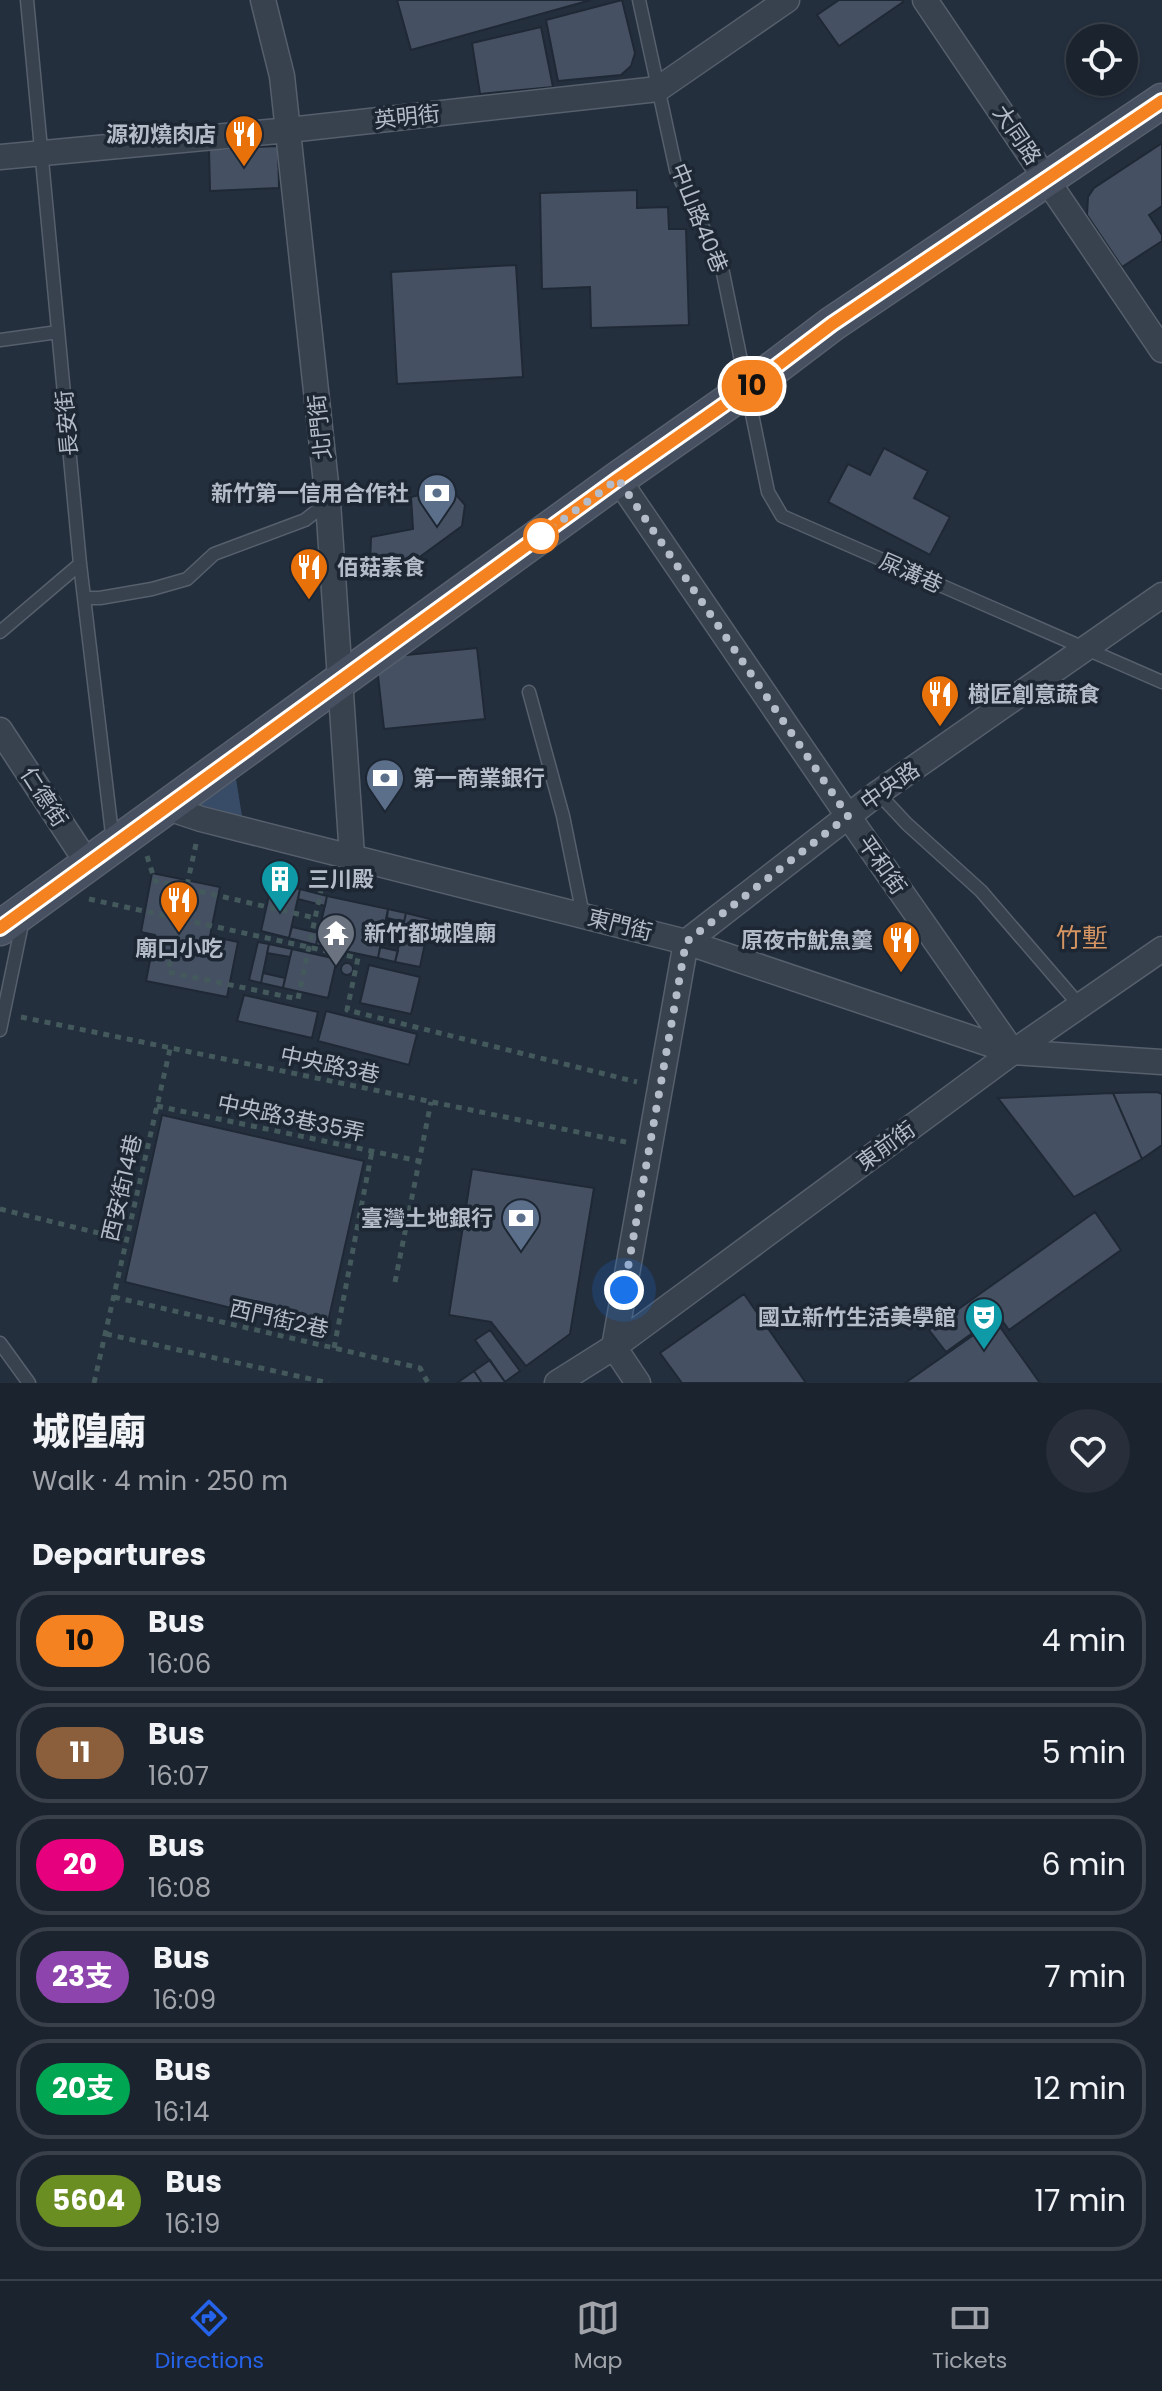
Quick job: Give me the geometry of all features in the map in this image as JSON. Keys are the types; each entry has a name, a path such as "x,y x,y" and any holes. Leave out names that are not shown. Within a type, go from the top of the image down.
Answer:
{"street":[{"name":"北門街","path":"263,0 282,76 289,130 328,502 342,682 341,854"},
{"name":"英明街","path":"0,157 289,130 658,89 787,0"},
{"name":"大同路","path":"925,0 1162,350"},
{"path":"12,920 832,324 1162,101"},
{"name":"平和街","path":"618,479 1013,1052"},
{"name":"中央路","path":"686,942 878,793 1162,595"},
{"name":"仁德街","path":"0,730 114,846"},
{"name":"東門街","path":"168,808 686,942 1013,1052 1162,1062"},
{"path":"638,1383 614,1347 686,942"},
{"name":"東前街","path":"557,1383 614,1347 1013,1052 1162,949"}],"lane":[{"name":"長安街","path":"27,0 80,564 114,846"},
{"name":"中山路40巷","path":"639,0 676,170 722,268 745,390"},
{"path":"0,340 58,332"},
{"name":"屎溝巷","path":"745,390 768,492 782,516 1162,682"},
{"path":"86,598 152,589 187,579 214,554 305,520 328,502"},
{"path":"0,632 80,564"},
{"path":"529,692 563,816 583,915"},
{"path":"878,793 907,824 981,891 1081,1007"},
{"path":"0,1030 12,920"},
{"path":"0,1343 29,1383"}],"path":[{"path":"201,819 168,972 298,999 315,918 341,854"},
{"path":"114,846 155,881 315,918"},
{"path":"53,891 358,958 347,1010 660,1088"},
{"name":"中央路3巷","path":"4,1013 650,1147"},
{"name":"西安街14巷","path":"94,1383 170,1049"},
{"path":"395,1282 431,1102"},
{"name":"中央路3巷35弄","path":"157,1106 419,1161"},
{"path":"334,1348 372,1151"},
{"path":"0,1209 127,1240"},
{"name":"西門街2巷","path":"114,1297 420,1368 428,1383"},
{"path":"106,1334 329,1383"}],"water":[{"path":"236,779 242,816 197,805"}],"building":[{"path":"397,0 591,0 411,50"},
{"path":"397,0 591,0 411,50"},
{"path":"622,0 635,53 631,66 621,75 558,81 546,20"},
{"path":"839,0 903,2 839,46 817,15"},
{"path":"541,27 553,87 480,94 472,43"},
{"path":"1162,143 1162,206 1149,215 1162,235 1162,241 1122,267 1087,215 1088,197 1094,188"},
{"name":"源初燒肉店","path":"278,146 279,188 210,191 209,149"},
{"path":"637,190 637,208 668,207 669,229 686,229 689,325 591,328 590,287 542,289 540,193"},
{"path":"516,265 523,377 397,384 391,272"},
{"path":"884,448 928,471 914,498 950,517 930,555 828,502 848,464 870,475"},
{"name":"新竹第一信用合作社","path":"441,477 465,505 462,526 391,578 370,566 371,537 413,529 411,497 424,494 425,480"},
{"path":"477,648 485,719 384,729 376,658"},
{"name":"廟口小吃","path":"152,873 220,887 210,936 238,942 227,997 146,981 155,935 141,932"},
{"name":"三川殿","path":"272,882 300,889 289,938 261,931"},
{"path":"300,889 327,896 325,906 298,899"},
{"path":"327,896 388,909 378,958 316,945"},
{"path":"388,909 406,913 404,922 387,918"},
{"path":"406,913 430,919 420,967 395,962"},
{"path":"292,927 319,933 316,945 289,938"},
{"name":"三川殿","path":"258,942 269,944 261,983 249,980"},
{"path":"269,944 292,949 290,957 267,953"},
{"path":"380,947 398,951 395,962 378,958"},
{"path":"292,949 337,959 328,998 283,988"},
{"path":"347,963 353,969 347,975 341,969"},
{"path":"369,965 420,977 411,1014 360,1003"},
{"path":"263,973 285,978 283,988 261,983"},
{"path":"244,995 318,1012 312,1038 237,1021"},
{"path":"326,1011 417,1034 409,1065 318,1041"},
{"path":"1113,1093 1162,1094 1162,1145 1142,1159"},
{"path":"1113,1093 1142,1159 1074,1197 998,1098"},
{"path":"162,1115 364,1161 326,1331 125,1282"},
{"name":"臺灣土地銀行","path":"472,1169 594,1188 570,1334 526,1366 491,1322 449,1315"},
{"path":"1095,1212 1121,1250 1009,1330 998,1315 946,1352 929,1330"},
{"path":"744,1294 806,1383 682,1383 660,1353"},
{"name":"國立新竹生活美學館","path":"995,1320 1040,1383 905,1383"},
{"path":"490,1330 520,1371 505,1382 475,1340"},
{"path":"490,1360 504,1383 482,1383 474,1371"},
{"path":"474,1371 482,1383 457,1383"}],"bus line":[{"name":"10","path":"0,928 832,324 1162,101"}],"place":[{"name":"源初燒肉店","path":"244,168"},
{"name":"新竹第一信用合作社","path":"437,527"},
{"name":"佰菇素食","path":"309,601"},
{"name":"樹匠創意蔬食","path":"940,728"},
{"name":"第一商業銀行","path":"385,812"},
{"name":"三川殿","path":"280,913"},
{"name":"廟口小吃","path":"179,934"},
{"name":"新竹都城隍廟","path":"336,967"},
{"name":"原夜市魷魚羹","path":"901,974"},
{"name":"臺灣土地銀行","path":"521,1252"},
{"name":"國立新竹生活美學館","path":"984,1351"}],"district":[{"name":"竹塹","path":"1082,938"}],"route":[{"path":"541,536 618,479 848,816 686,942 624,1290"}]}
